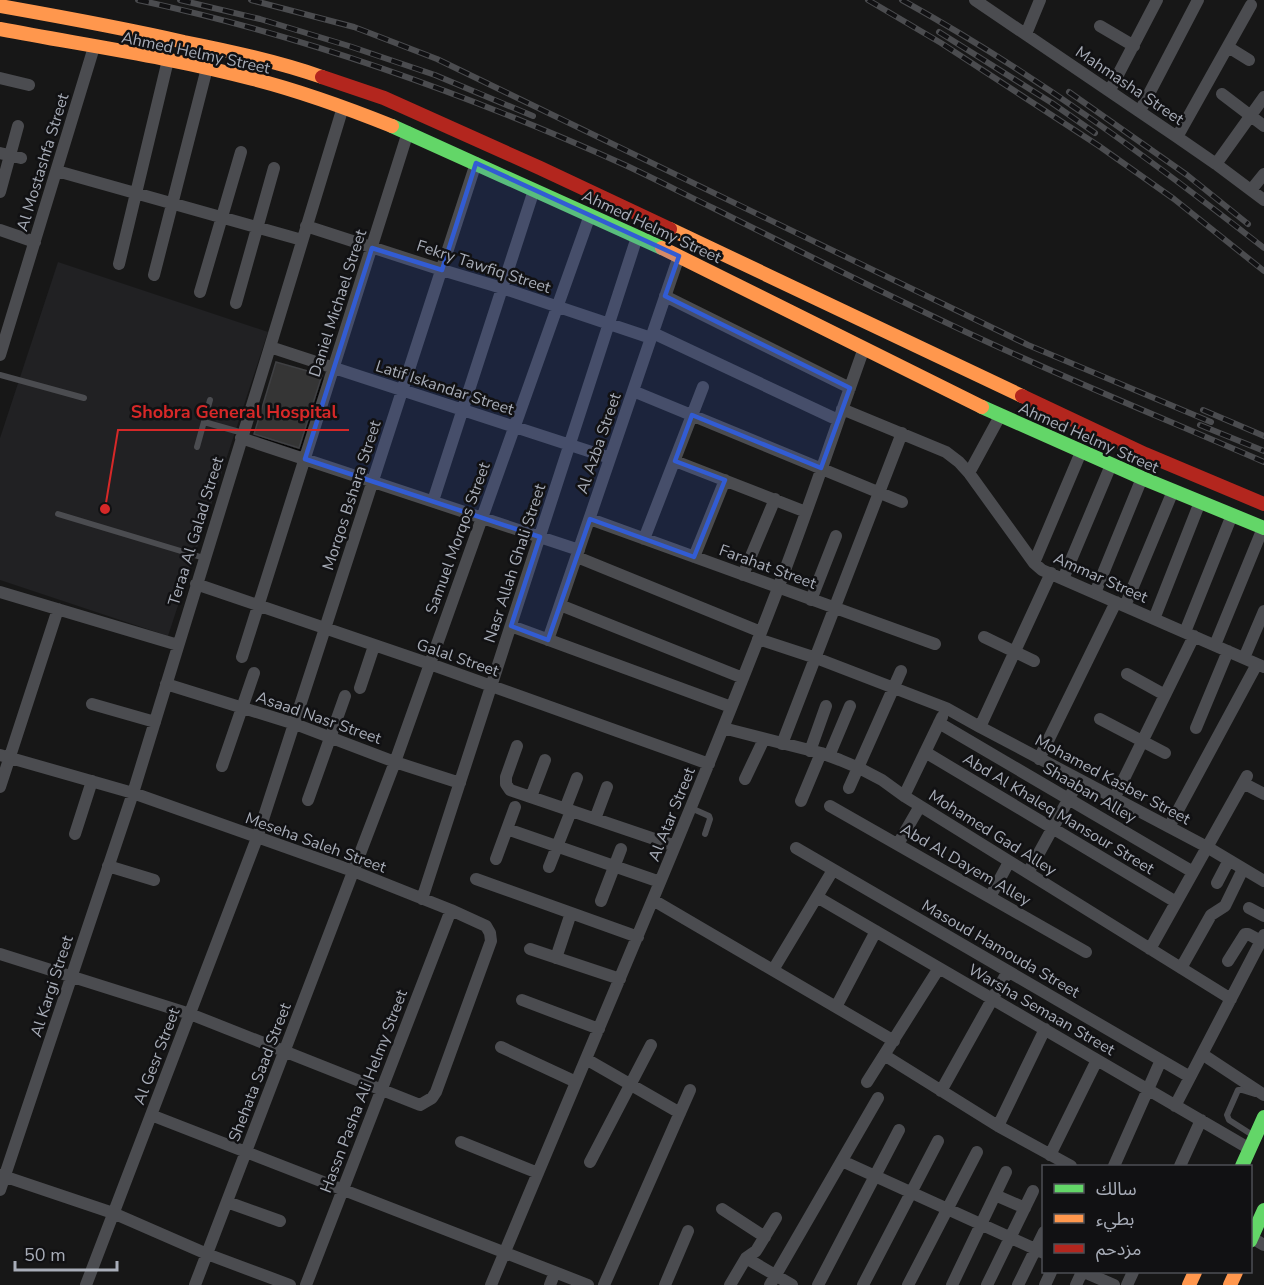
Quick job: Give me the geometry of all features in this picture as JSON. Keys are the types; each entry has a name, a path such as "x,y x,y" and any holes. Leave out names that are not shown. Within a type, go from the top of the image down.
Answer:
{"main road":[{"name":"Ahmed Helmy Street","path":"0,6 102,24 224,50 305,70 384,98 550,173 1145,454 1264,504"},
{"name":"Ahmed Helmy Street","path":"0,29 207,68 298,92 408,132 679,256 1000,416 1263,528"},
{"path":"1139,477 1145,454"},
{"path":"1243,1165 1264,1117"},
{"path":"1255,1241 1264,1210"}],"street":[{"path":"1026,34 1040,0"},
{"path":"1110,90 1157,0"},
{"path":"1140,111 1198,0"},
{"name":"Mahmasha Street","path":"983,2 1264,200"},
{"path":"1177,137 1251,5"},
{"path":"1100,26 1134,46"},
{"name":"Al Mostashfa Street","path":"0,355 3,334 35,242 94,47"},
{"path":"1228,47 1249,60"},
{"path":"119,264 168,60"},
{"path":"154,276 207,68"},
{"path":"0,78 29,85"},
{"path":"1222,94 1264,126"},
{"path":"1216,164 1264,97"},
{"name":"Teraa Al Galad Street","path":"133,793 343,107"},
{"path":"0,192 18,126"},
{"name":"Daniel Michael Street","path":"242,657 408,132"},
{"path":"200,292 241,152"},
{"name":"Morqos Bshara Street","path":"257,838 476,163"},
{"path":"236,303 274,168"},
{"path":"57,171 302,240"},
{"path":"1251,190 1264,174"},
{"path":"433,501 534,190"},
{"name":"Samuel Morqos Street","path":"353,871 395,762 590,215"},
{"name":"Fekry Tawfiq Street","path":"306,226 652,336 840,415"},
{"path":"0,230 35,242"},
{"name":"Nasr Allah Ghali Street","path":"422,899 637,237"},
{"name":"Al Azba Street","path":"548,640 679,256"},
{"path":"665,296 850,388"},
{"name":"Latif Iskandar Street","path":"270,347 610,458"},
{"name":"Al Atar Street","path":"491,1285 709,764 778,588 864,348"},
{"path":"644,539 703,387"},
{"path":"633,391 902,502"},
{"name":"Ammar Street","path":"840,415 902,434 946,452 969,473 1034,563 1042,570 1260,665"},
{"path":"969,473 1000,416"},
{"path":"782,744 902,434"},
{"name":"Mohamed Kasber Street","path":"242,436 540,537 760,635 946,708 1264,880"},
{"path":"1034,563 1081,452"},
{"path":"675,461 806,512"},
{"path":"1063,579 1111,465"},
{"path":"1095,593 1139,477"},
{"path":"694,557 724,480"},
{"path":"1039,759 1121,604 1173,491"},
{"path":"743,575 775,499"},
{"path":"1154,619 1200,502"},
{"path":"1114,799 1165,694 1232,515"},
{"name":"Farahat Street","path":"590,519 935,644"},
{"path":"1215,645 1263,528"},
{"path":"811,600 836,536"},
{"path":"980,727 1051,573"},
{"name":"Galal Street","path":"196,584 430,664 709,764"},
{"path":"0,592 178,645"},
{"path":"560,605 743,678"},
{"path":"0,788 5,756 58,609"},
{"path":"1244,658 1264,611"},
{"path":"511,626 731,707"},
{"path":"984,637 1034,661"},
{"path":"360,688 374,646"},
{"path":"1196,728 1228,651"},
{"path":"1169,827 1260,665"},
{"path":"849,788 902,672"},
{"path":"222,766 254,673"},
{"path":"1127,674 1165,694"},
{"name":"Asaad Nasr Street","path":"166,684 295,724 395,762 460,783"},
{"path":"308,800 345,696"},
{"path":"92,704 155,722"},
{"path":"820,754 826,706"},
{"path":"801,801 820,754 850,706"},
{"path":"904,796 946,708"},
{"path":"1100,719 1165,753"},
{"name":"Shaaban Alley","path":"939,723 1193,872"},
{"name":"Mohamed Gad Alley","path":"723,728 820,754 859,768 882,780 1009,862 1231,999"},
{"path":"746,779 764,739"},
{"path":"517,746 506,777 506,784 510,790 675,846"},
{"name":"Abd Al Khaleq Mansour Street","path":"925,752 1176,902"},
{"name":"Meseha Saleh Street","path":"5,756 133,793 353,871 486,926 491,941 436,1092 432,1098 420,1105 381,1090"},
{"path":"531,797 545,760"},
{"path":"549,867 558,846 576,778"},
{"path":"1150,949 1245,779 1264,794"},
{"path":"1028,873 1079,780"},
{"path":"75,834 92,782"},
{"path":"595,819 607,787"},
{"name":"Al Kargi Street","path":"0,1190 2,1176 133,793"},
{"name":"Abd Al Dayem Alley","path":"830,806 1086,952"},
{"path":"898,844 920,806"},
{"path":"496,859 515,807"},
{"path":"507,829 660,882"},
{"name":"Al Gesr Street","path":"86,1285 257,838"},
{"name":"Masoud Hamouda Street","path":"796,848 1190,1077"},
{"path":"601,901 621,849"},
{"path":"1217,883 1229,860"},
{"path":"990,897 1009,862"},
{"path":"108,866 154,880"},
{"path":"1181,968 1211,915 1226,906 1243,868"},
{"path":"772,970 833,870"},
{"name":"Shehata Saad Street","path":"195,1285 353,871"},
{"path":"476,879 638,937"},
{"name":"Warsha Semaan Street","path":"817,897 1175,1106 1252,1143"},
{"path":"653,900 894,1041"},
{"path":"1250,908 1264,916"},
{"name":"Hassn Pasha Ali Helmy Street","path":"306,1285 451,910"},
{"path":"556,958 571,913"},
{"path":"836,1007 876,931"},
{"path":"1175,1106 1263,938 1246,933 1228,961"},
{"path":"530,949 620,980"},
{"path":"0,954 190,1014 381,1090"},
{"path":"867,1082 939,968"},
{"path":"941,1091 1008,971"},
{"path":"522,1000 599,1029"},
{"path":"998,1126 1045,1029"},
{"path":"590,1162 651,1045"},
{"path":"501,1047 576,1082"},
{"path":"1202,1054 1264,1096"},
{"path":"884,1055 998,1126 1068,1165"},
{"path":"586,1059 680,1113"},
{"path":"1050,1155 1097,1060"},
{"path":"1115,1165 1161,1060"},
{"path":"604,1285 690,1090"},
{"path":"772,1280 878,1098"},
{"path":"151,1115 588,1285"},
{"path":"1181,1165 1201,1120"},
{"path":"818,1285 899,1130"},
{"path":"863,1285 938,1141"},
{"path":"461,1142 538,1173"},
{"path":"908,1285 977,1152"},
{"path":"842,1161 1039,1251 1018,1285"},
{"path":"952,1285 1006,1172"},
{"path":"2,1176 113,1213 207,1254 290,1285"},
{"path":"987,1285 1033,1191"},
{"path":"995,1195 1025,1208"},
{"path":"227,1202 280,1221"},
{"path":"722,1209 765,1237"},
{"path":"730,1285 746,1258 756,1251 776,1218"},
{"path":"665,1285 688,1231"},
{"path":"746,1258 772,1280 792,1285"},
{"path":"550,1285 555,1272"},
{"path":"1085,1273 1114,1285"}],"lane":[{"path":"0,375 84,398"},
{"path":"197,447 210,400"},
{"path":"204,423 242,436"},
{"path":"58,514 204,558"},
{"path":"691,808 709,816 705,834"},
{"path":"1252,1143 1228,1119 1228,1114 1239,1090 1264,1096"}],"highlighted area":[{"path":"476,163 679,256 665,296 850,388 821,468 692,415 675,461 725,480 694,557 590,519 548,640 511,626 540,537 305,459 372,248 442,270"}],"shaded area":[{"path":"58,262 268,332 168,636 0,580 0,438"}],"building":[{"path":"276,362 322,375 299,448 254,434"}],"railway":[{"path":"138,0 263,31 325,50 447,92 566,139 625,165 1003,349 1264,462"},
{"path":"180,0 260,19 349,46 435,75 533,116"},
{"path":"251,0 354,27 437,59 1028,345 1211,422"},
{"path":"868,0 941,43 1099,146 1174,199 1264,271"},
{"path":"902,0 950,27 1043,86 1177,181 1264,248"},
{"path":"939,32 1052,103 1095,133"},
{"path":"1069,92 1187,175 1248,224"},
{"path":"1203,410 1264,436"},
{"path":"1200,425 1264,451"}],"traffic: fast":[{"path":"392,126 662,248"},
{"path":"982,407 1142,478 1264,528"},
{"path":"1242,1165 1264,1117"},
{"path":"1252,1237 1264,1210"}],"traffic: slow":[{"path":"0,6 115,27 236,53 322,77"},
{"path":"0,29 222,71 306,94 392,126"},
{"path":"670,229 1022,396"},
{"path":"662,248 982,407"},
{"path":"1189,1285 1195,1273"},
{"path":"1230,1285 1236,1273"}],"traffic: jam":[{"path":"322,77 384,98 670,229"},
{"path":"1022,396 1145,454 1264,504"}],"place":[{"name":"Shobra General Hospital","path":"105,509"}]}
